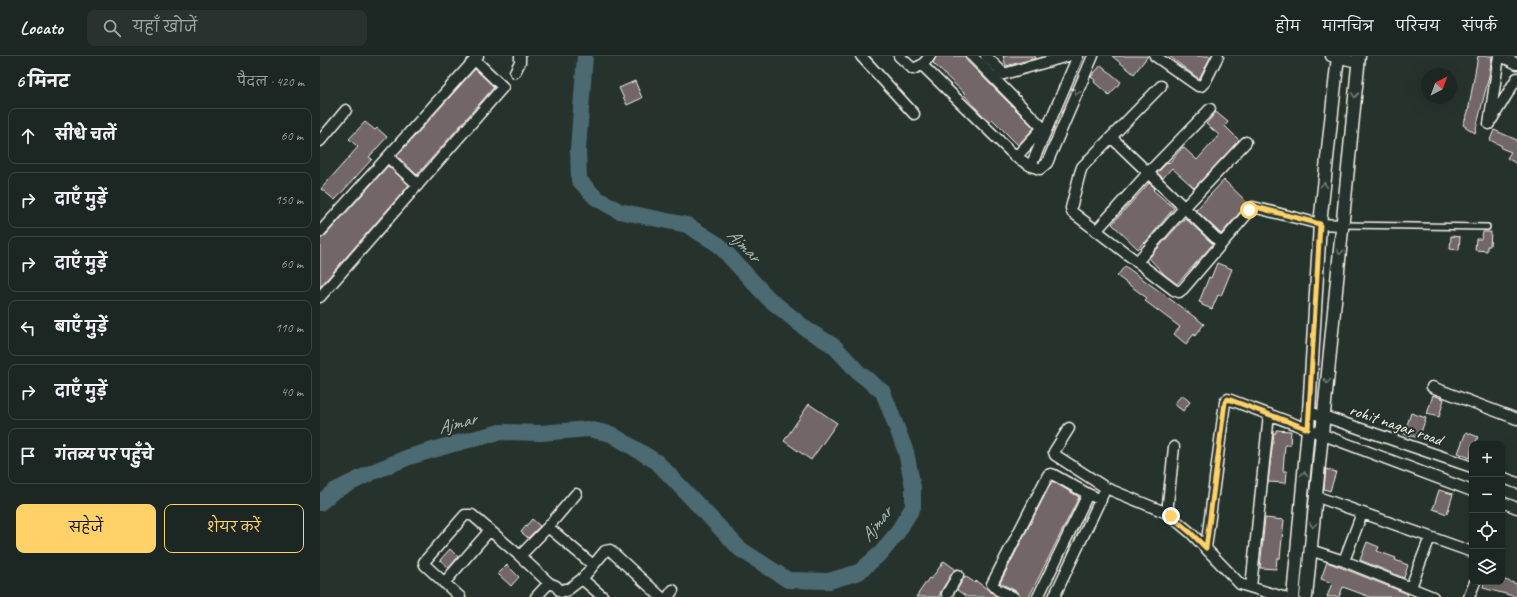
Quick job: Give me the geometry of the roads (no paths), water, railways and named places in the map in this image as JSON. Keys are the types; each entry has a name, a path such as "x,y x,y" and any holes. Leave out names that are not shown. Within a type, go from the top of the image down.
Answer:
{"street":[{"path":"516,72 520,62 520,56"},
{"path":"861,56 914,114"},
{"path":"899,56 913,69 922,65 930,56"},
{"path":"972,56 1041,128 1040,132 1016,156"},
{"path":"986,56 1004,74"},
{"path":"993,78 1065,56"},
{"path":"1031,166 1078,56"},
{"path":"922,65 1016,156 1031,166 1040,169 1044,166 1059,136 1092,56"},
{"path":"1155,56 1168,59 1198,86 1201,86 1206,82 1218,56"},
{"path":"1517,64 1500,56 1489,124 1517,78"},
{"path":"1293,597 1308,429 1320,224 1336,57 1359,59 1306,597"},
{"path":"320,232 476,58 503,87 320,297"},
{"path":"1161,86 1082,168 1071,208 1072,212 1096,231 1174,290 1179,292 1253,207 1320,224 1342,224"},
{"path":"1096,231 1148,173 1210,109"},
{"path":"320,140 346,110"},
{"path":"1046,130 1059,136"},
{"path":"1112,138 1221,243"},
{"path":"1137,262 1184,208 1246,142"},
{"path":"388,157 418,184"},
{"path":"1432,387 1517,419"},
{"path":"1206,548 1225,402 1230,398 1469,490"},
{"name":"rohit nagar road","path":"1308,412 1324,416 1469,466"},
{"path":"1251,587 1269,414"},
{"path":"1069,428 1054,452 1056,455 1106,488 1167,512 1191,533 1240,584 1283,597"},
{"path":"1167,512 1174,447"},
{"path":"1054,475 1060,464"},
{"path":"1013,597 998,590 992,584 1048,475 1054,475 1101,500"},
{"path":"1505,478 1516,480"},
{"path":"1054,597 1106,488"},
{"path":"520,556 548,527 576,494"},
{"path":"1038,597 1088,494"},
{"path":"1315,496 1469,551"},
{"path":"1505,506 1517,508"},
{"path":"1344,561 1362,513"},
{"path":"460,597 425,566 424,562 465,515 472,515 549,583 556,586 561,592 565,589 566,591 582,579 605,551 610,550 661,597"},
{"path":"548,527 593,565"},
{"path":"444,583 490,530"},
{"path":"1411,587 1430,537"},
{"path":"1310,550 1344,561 1433,597"},
{"path":"948,596 958,575"},
{"path":"582,579 603,597"},
{"path":"536,597 549,583"},
{"path":"1469,597 1474,585"}],"lane":[{"path":"1342,224 1487,227"}],"waterway":[{"name":"Ajmar","path":"320,503 334,491 375,471 409,457 446,446 500,432 541,433 588,429 611,434 657,462 740,549 788,580 829,581 859,572 882,552 897,533 913,507 913,487 906,452 883,392 858,372 834,346 806,329 768,298 719,245 687,225 619,211 596,198 579,180 578,149 585,56"}]}
